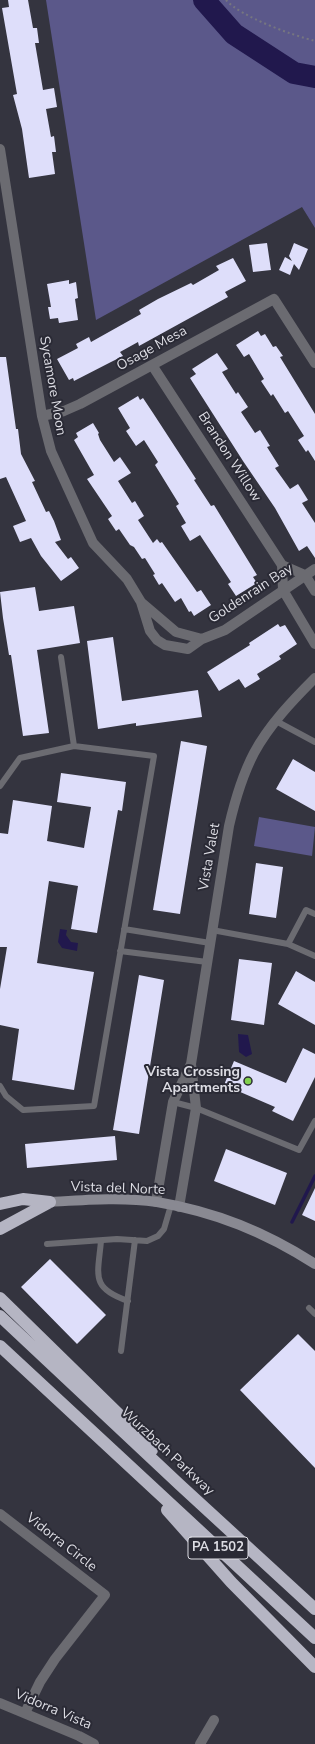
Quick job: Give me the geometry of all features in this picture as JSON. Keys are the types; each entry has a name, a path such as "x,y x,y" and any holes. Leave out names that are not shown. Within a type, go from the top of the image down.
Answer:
{"highway":[{"path":"0,1204 23,1199 50,1202"},
{"path":"0,1230 50,1202"},
{"path":"0,1298 137,1432 180,1485"},
{"name":"Wurzbach Parkway","path":"0,1316 315,1609"},
{"name":"PA 1502","path":"0,1346 315,1638"},
{"path":"120,1457 231,1582 315,1668"}],"street":[{"name":"Sycamore Moon","path":"0,149 42,416 51,451 93,543 100,552 120,570 141,602 150,631 157,640 165,645 188,649 202,640"},
{"name":"Osage Mesa","path":"42,416 64,411 80,404 274,299 315,363"},
{"name":"Brandon Willow","path":"152,365 282,564"},
{"path":"315,591 305,575 282,564 283,590 311,629 315,644"},
{"name":"Goldenrain Bay","path":"202,640 225,630 315,569"},
{"name":"Sycamore Moon","path":"141,602 176,632 202,640"},
{"name":"Vista Valet","path":"175,1206 196,1108 191,1064 212,930 235,800 243,775 254,752 276,721 315,678"},
{"name":"Vista Valet","path":"156,1202 173,1102 191,1064"},
{"name":"Vista del Norte","path":"50,1202 120,1200 156,1202 223,1217 262,1233 315,1264"},
{"name":"Vidorra Circle","path":"0,1514 105,1595 55,1659 40,1682 25,1713"},
{"name":"Vidorra Vista","path":"0,1703 94,1744"},
{"path":"200,1744 214,1720"}],"lane":[{"path":"61,656 74,746"},
{"path":"276,721 315,742"},
{"path":"0,786 20,758 74,746 154,756 94,1106 23,1110 6,1096 0,1086"},
{"path":"288,944 306,910 315,914"},
{"path":"124,930 210,943"},
{"path":"212,930 288,944 315,956"},
{"path":"120,951 207,962"},
{"path":"173,1102 196,1108 299,1150 315,1121"},
{"path":"46,1244 117,1239 147,1241 158,1236 164,1229 175,1206"},
{"path":"121,1351 135,1240"},
{"path":"101,1241 98,1278 106,1292 128,1301"},
{"path":"309,1308 315,1314"}],"path":[{"path":"226,0 241,11 266,23 315,41"}],"shaded area":[{"path":"46,0 315,0 315,228 302,207 96,320"},
{"path":"259,817 315,827 312,856 254,846"},
{"path":"60,929 67,930 66,935 71,942 78,943 77,951 62,948 58,942"},
{"path":"238,1034 248,1035 252,1054 246,1057 239,1052"}],"building":[{"path":"8,0 28,0 33,28 37,28 39,43 35,43 43,90 54,88 57,107 46,109 51,137 54,136 56,152 52,152 55,174 29,178 22,129 13,95 17,94 2,8 9,7"},
{"path":"267,243 271,270 253,272 249,245"},
{"path":"294,243 308,249 299,270 294,264 290,275 279,270 285,257 292,261 289,256"},
{"path":"233,258 246,281 225,292 228,297 139,346 138,342 120,352 123,356 74,381 73,378 69,380 57,359 78,348 76,344 89,337 91,342 141,314 139,310 158,299 191,283 193,285 219,270 216,266"},
{"path":"69,280 69,284 76,282 78,298 75,299 78,320 59,323 58,318 50,319 48,307 51,307 47,284"},
{"path":"258,331 261,336 265,334 273,347 276,346 283,356 280,357 315,414 315,461 308,450 306,452 298,440 304,436 288,411 285,413 273,394 271,396 261,381 264,379 249,354 244,357 236,345"},
{"path":"217,353 228,369 222,372 236,394 238,392 248,407 241,412 255,433 260,430 270,446 267,447 279,466 275,468 290,489 298,484 308,500 302,503 315,523 315,558 307,546 299,551 275,508 190,378 196,374 192,369"},
{"path":"0,357 6,357 21,454 35,481 32,482 46,512 49,511 54,521 61,540 55,542 68,559 71,557 79,568 61,581 41,556 31,538 20,542 13,526 26,521 6,477 0,479"},
{"path":"138,396 140,400 143,398 153,413 196,479 194,480 211,506 214,505 257,575 253,577 257,583 236,596 228,584 231,582 200,535 190,541 181,526 186,523 176,506 179,504 155,465 158,462 144,440 136,446 126,431 130,428 118,408"},
{"path":"93,423 99,433 100,440 114,462 120,457 131,473 118,481 132,503 135,501 144,516 138,520 153,543 157,539 160,543 162,542 197,592 201,590 211,605 194,616 191,611 189,612 181,598 175,602 162,583 159,585 153,575 155,574 145,558 142,559 119,529 116,531 108,519 112,516 87,479 94,475 74,440 78,437 76,433"},
{"path":"35,587 39,611 74,606 80,643 37,650 49,733 23,736 0,592"},
{"path":"278,624 280,627 285,625 297,644 279,656 281,659 257,674 260,679 245,688 239,679 219,691 207,672 250,645 249,643"},
{"path":"113,637 122,701 198,690 202,717 136,726 136,723 98,729 87,641"},
{"path":"181,741 207,746 180,914 153,910"},
{"path":"293,759 315,772 315,811 276,789"},
{"path":"61,773 126,782 122,811 118,810 97,933 71,929 78,886 49,881 37,963 94,972 74,1090 12,1080 19,1029 0,1025 0,989 7,947 0,947 0,833 8,834 13,800 52,806 47,841 84,848 91,807 57,802"},
{"path":"256,863 283,867 276,918 249,914"},
{"path":"239,959 272,963 264,1025 231,1020"},
{"path":"296,971 315,982 315,1025 278,1004"},
{"path":"139,975 164,980 139,1134 113,1130"},
{"path":"303,1048 315,1054 315,1077 293,1121 272,1111 275,1107 224,1085 234,1061 286,1083"},
{"path":"115,1136 117,1160 27,1168 25,1144"},
{"path":"226,1149 287,1173 275,1205 214,1181"},
{"path":"315,1188 315,1221 302,1215"},
{"path":"50,1259 106,1315 77,1344 21,1287"},
{"path":"298,1334 315,1351 315,1468 240,1390"}],"waterway":[{"path":"204,0 234,34 294,73 315,77"},
{"path":"292,1222 315,1176"}],"place":[{"name":"Vista Crossing Apartments","path":"248,1081"}]}
